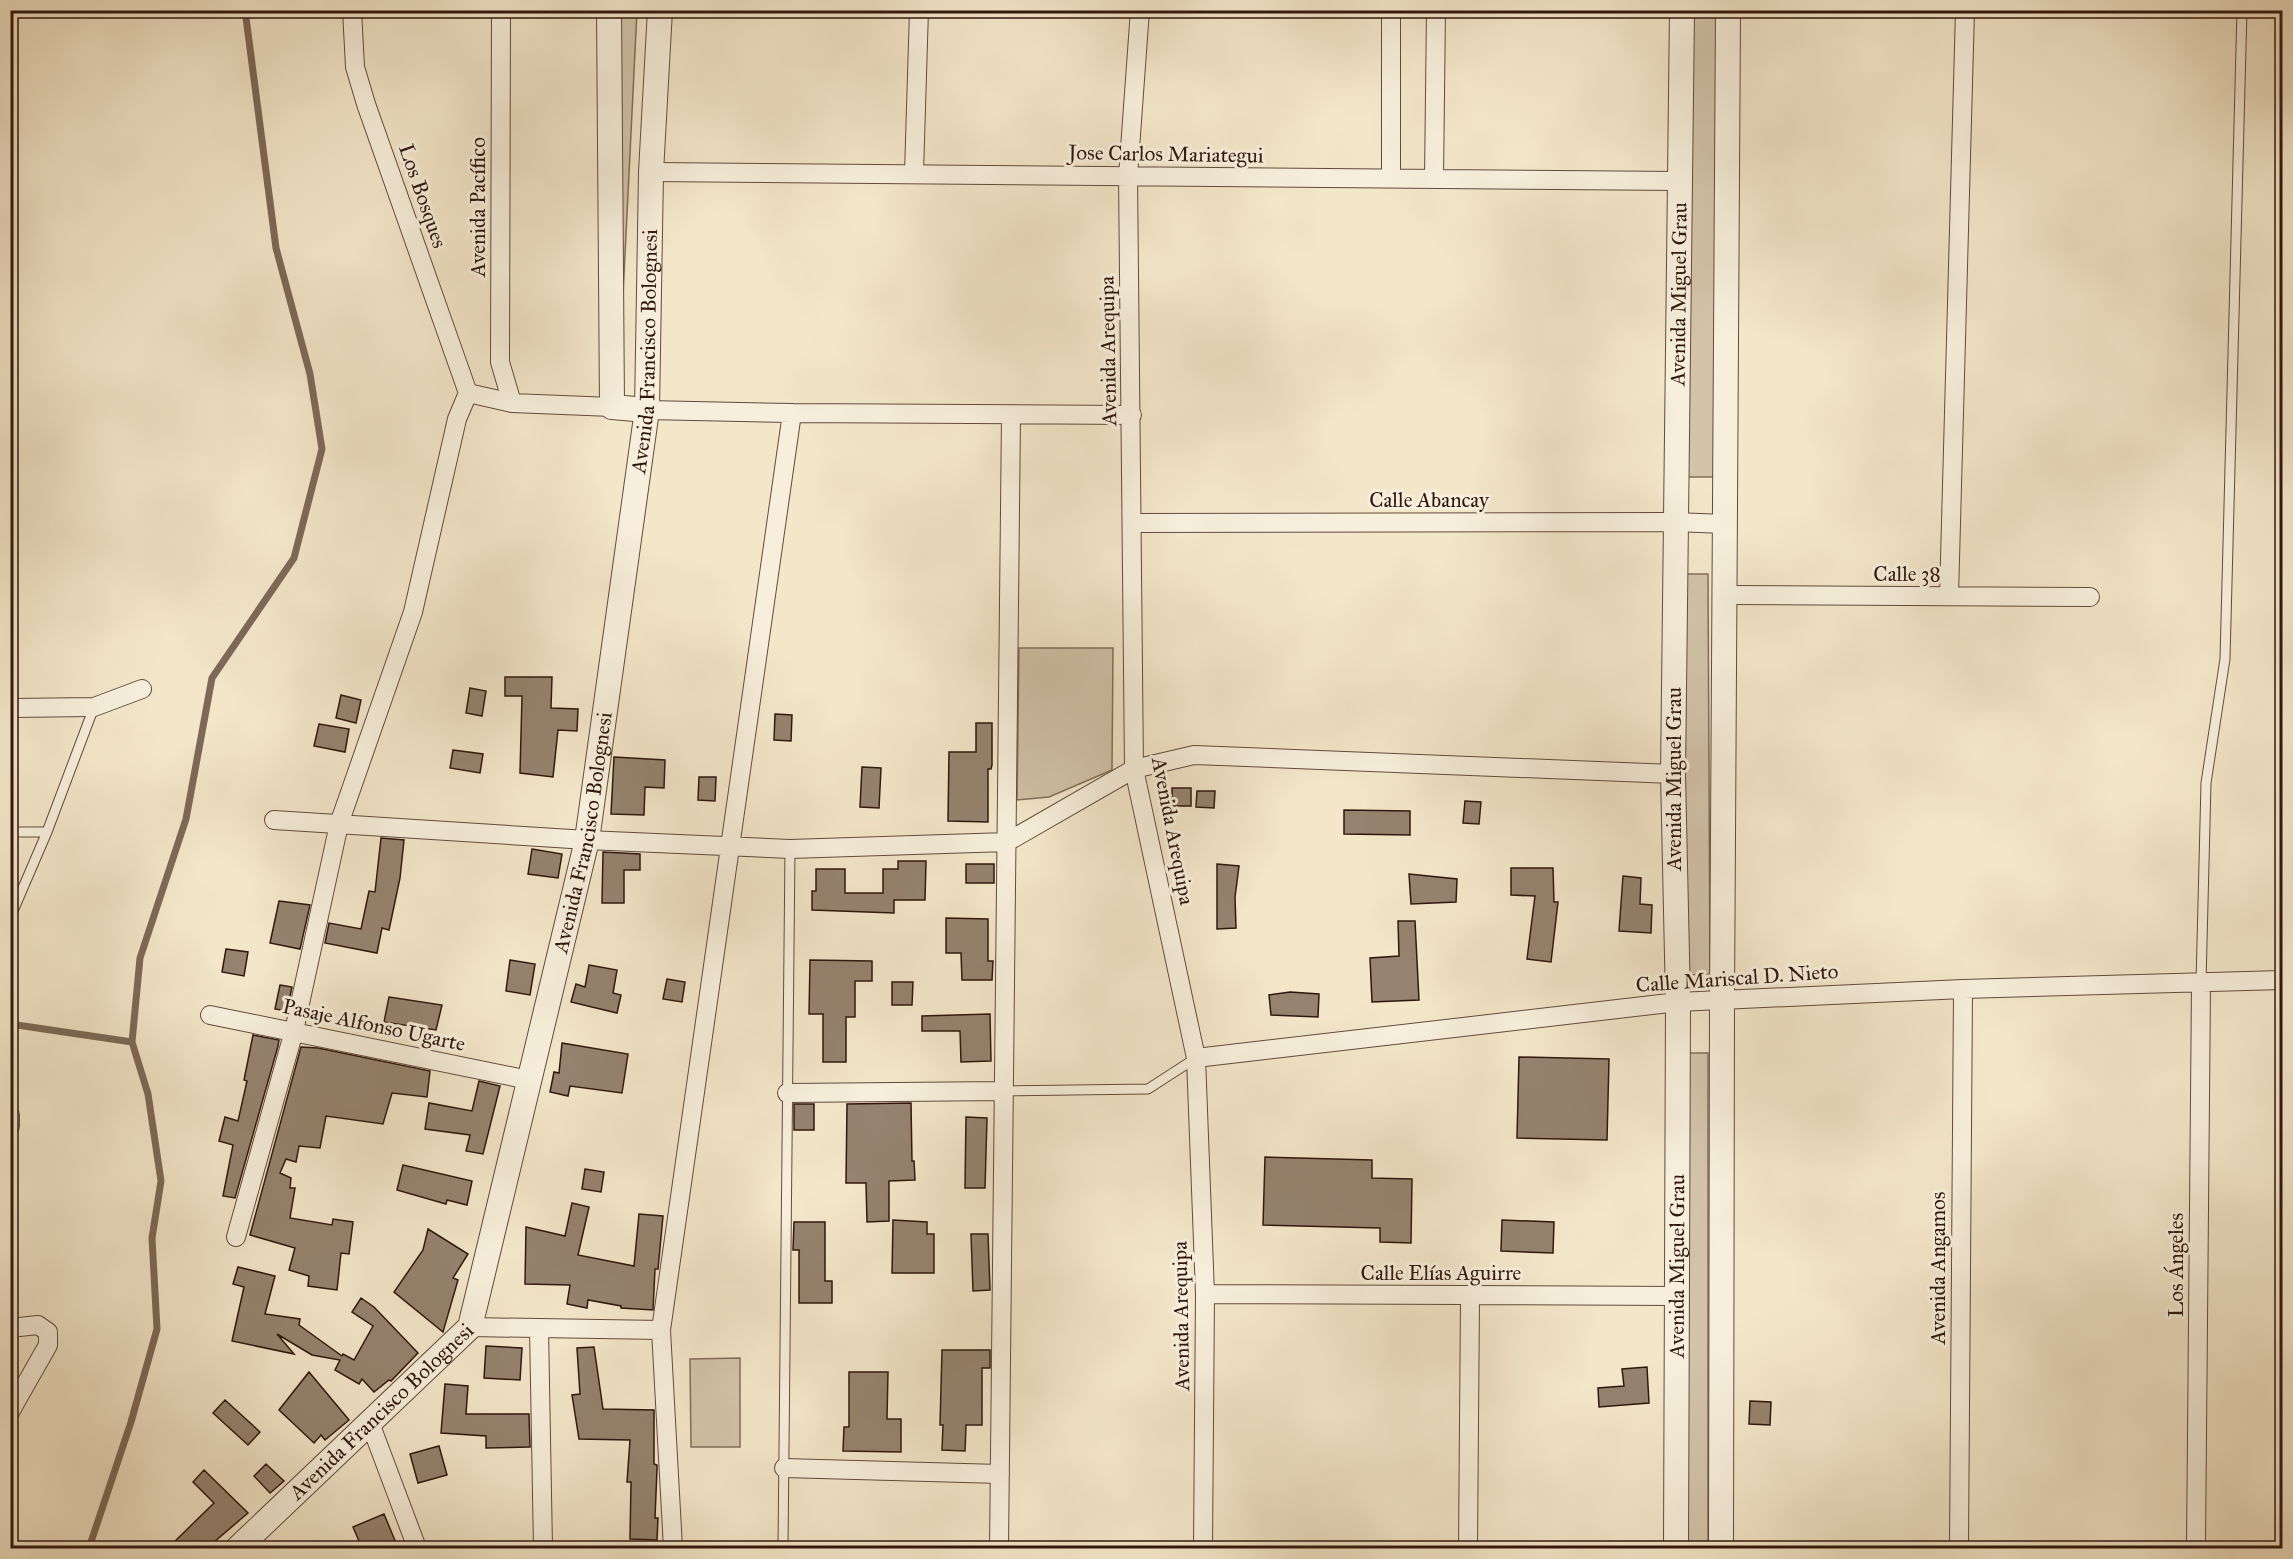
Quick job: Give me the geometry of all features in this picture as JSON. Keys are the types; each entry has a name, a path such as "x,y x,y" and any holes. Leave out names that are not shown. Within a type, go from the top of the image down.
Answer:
{"street":[{"name":"Los Bosques","path":"352,10 355,67 366,104 468,393"},
{"name":"Avenida Pacífico","path":"501,10 500,362 512,403"},
{"name":"Avenida Francisco Bolognesi","path":"609,10 612,407"},
{"name":"Avenida Francisco Bolognesi","path":"238,1548 470,1327 587,840 647,410 651,172 660,10"},
{"path":"915,173 919,10"},
{"name":"Avenida Arequipa","path":"1140,10 1128,176 1134,770 1196,1058 1205,1294 1203,1548"},
{"path":"1391,10 1391,178"},
{"path":"1434,179 1436,10"},
{"name":"Avenida Miguel Grau","path":"1676,1548 1678,1002 1673,774 1682,10"},
{"path":"1721,1548 1728,10"},
{"path":"1949,597 1965,10"},
{"name":"Jose Carlos Mariategui","path":"651,172 1681,181"},
{"path":"236,1237 294,1031 339,824 413,612 456,419 468,393 512,403 647,410 1132,416"},
{"path":"674,1548 662,1330 792,413"},
{"path":"999,1548 1011,415"},
{"name":"Calle Abancay","path":"1133,523 1675,522 1724,524"},
{"name":"Calle 38","path":"1724,595 2090,597"},
{"path":"10,708 94,708 142,689"},
{"path":"274,820 587,840 790,849 1007,842 1134,770 1194,755 1673,774"},
{"name":"Calle Mariscal D. Nieto","path":"1196,1058 1678,1002 1962,989 2283,981"},
{"name":"Los Ángeles","path":"2196,1548 2201,983"},
{"name":"Avenida Angamos","path":"1959,1548 1962,989"},
{"name":"Pasaje Alfonso Ugarte","path":"210,1015 529,1080"},
{"path":"787,1093 1004,1091"},
{"path":"10,1115 10,1126"},
{"name":"Calle Elías Aguirre","path":"1205,1294 1677,1296"},
{"path":"1468,1548 1470,1296"},
{"path":"10,1328 38,1325 48,1332 48,1345 10,1412"},
{"path":"470,1327 662,1330"},
{"path":"539,1328 543,1548"},
{"path":"370,1423 417,1548"},
{"path":"784,1468 1000,1474"}],"lane":[{"path":"2201,983 2205,783 2225,660 2242,10"},
{"path":"10,918 47,832 94,708"},
{"path":"10,832 47,832"},
{"path":"783,1548 790,849"},
{"path":"1004,1091 1148,1089 1196,1058"}],"shaded area":[{"path":"620,11 637,11 619,377"},
{"path":"1691,11 1718,11 1715,477 1688,477"},
{"path":"1683,574 1708,574 1710,974 1685,975"},
{"path":"1019,648 1113,648 1112,770 1049,797 1017,800"},
{"path":"1685,1053 1708,1053 1708,1548 1685,1548"},
{"path":"740,1358 740,1447 691,1447 690,1359"}],"building":[{"path":"505,677 552,677 551,708 578,709 577,731 558,730 553,777 520,773 522,696 505,696"},
{"path":"470,688 486,691 482,716 466,713"},
{"path":"341,695 361,700 356,723 336,718"},
{"path":"775,714 792,715 791,741 774,740"},
{"path":"976,723 992,723 992,765 991,769 988,769 988,822 948,821 949,752 976,752"},
{"path":"319,724 349,729 345,752 314,746"},
{"path":"453,750 483,754 480,773 450,768"},
{"path":"614,757 665,760 664,788 645,787 644,815 611,814"},
{"path":"862,767 881,768 879,808 860,807"},
{"path":"699,777 716,777 715,801 698,800"},
{"path":"1172,788 1191,788 1191,806 1172,806"},
{"path":"1197,791 1215,791 1214,808 1196,807"},
{"path":"1465,801 1481,802 1479,824 1463,823"},
{"path":"1344,810 1410,811 1410,835 1344,834"},
{"path":"381,838 404,840 400,878 389,930 382,928 377,953 325,943 329,923 361,929 369,891 375,892"},
{"path":"532,849 562,854 558,878 528,874"},
{"path":"603,852 640,854 640,870 624,870 624,903 602,903"},
{"path":"898,861 926,861 925,900 894,900 894,913 812,910 812,891 816,891 816,869 845,869 845,893 883,893 883,869 898,869"},
{"path":"966,864 994,864 994,883 966,883"},
{"path":"1217,864 1239,866 1235,897 1236,928 1217,929"},
{"path":"1511,868 1553,868 1554,902 1558,902 1551,962 1527,959 1535,896 1511,895"},
{"path":"1409,874 1457,879 1456,902 1411,904"},
{"path":"1623,876 1641,878 1640,904 1652,905 1651,933 1619,931"},
{"path":"279,901 310,905 300,949 270,943"},
{"path":"946,918 988,919 988,961 993,961 992,980 962,980 961,953 946,953"},
{"path":"1398,921 1415,921 1419,1000 1372,1002 1370,958 1399,956"},
{"path":"226,949 248,952 244,976 222,972"},
{"path":"510,960 535,964 530,995 506,991"},
{"path":"810,960 872,961 872,981 855,981 855,1017 846,1017 846,1062 823,1062 823,1014 809,1014"},
{"path":"589,965 617,970 613,993 621,995 617,1013 571,1002 576,984 585,987"},
{"path":"667,979 685,982 682,1002 663,999"},
{"path":"892,982 913,982 912,1005 892,1005"},
{"path":"280,985 292,987 287,1011 275,1009"},
{"path":"1290,992 1319,994 1318,1017 1271,1015 1269,995"},
{"path":"389,997 442,1005 436,1030 384,1022"},
{"path":"990,1014 991,1061 961,1062 960,1031 922,1031 922,1016"},
{"path":"253,1035 279,1040 235,1198 223,1196 233,1145 219,1141 225,1117 238,1121 247,1081 244,1080"},
{"path":"562,1043 628,1054 622,1093 570,1086 568,1096 550,1092 554,1072 559,1073"},
{"path":"301,1047 318,1048 430,1071 427,1097 392,1093 383,1124 326,1116 320,1148 299,1146 296,1162 286,1159 280,1173 291,1178 290,1188 295,1188 290,1218 332,1225 333,1219 353,1222 349,1254 341,1253 337,1290 308,1286 309,1276 289,1270 295,1248 250,1235"},
{"path":"1519,1057 1609,1059 1607,1140 1517,1138"},
{"path":"479,1081 500,1086 483,1154 466,1151 470,1135 425,1129 429,1103 472,1111"},
{"path":"911,1103 912,1161 914,1161 915,1180 889,1181 889,1221 867,1222 866,1183 846,1183 847,1104"},
{"path":"794,1104 814,1104 814,1130 794,1130"},
{"path":"966,1117 987,1118 985,1188 965,1188"},
{"path":"1265,1157 1372,1160 1372,1178 1412,1179 1411,1243 1380,1242 1380,1228 1263,1225"},
{"path":"403,1165 472,1181 467,1205 447,1200 446,1204 397,1190"},
{"path":"585,1169 604,1172 601,1192 582,1189"},
{"path":"572,1203 589,1207 578,1255 634,1266 639,1214 663,1216 658,1269 655,1269 653,1310 621,1308 621,1306 588,1300 587,1308 567,1304 570,1285 525,1284 526,1227 565,1236"},
{"path":"893,1220 927,1222 927,1234 934,1234 934,1273 892,1273"},
{"path":"1502,1220 1554,1222 1553,1253 1501,1251"},
{"path":"794,1222 825,1222 825,1281 832,1281 832,1303 799,1303 799,1250 793,1250"},
{"path":"428,1229 468,1254 453,1278 458,1280 443,1332 394,1292 423,1250"},
{"path":"971,1234 988,1234 990,1290 973,1291"},
{"path":"238,1267 275,1276 265,1314 300,1319 299,1325 342,1356 343,1354 354,1360 373,1326 352,1312 361,1298 374,1307 418,1353 391,1381 389,1380 374,1392 362,1379 359,1384 335,1370 340,1360 312,1355 277,1334 294,1354 232,1341 244,1287 233,1284"},
{"path":"486,1346 522,1348 520,1380 484,1378"},
{"path":"594,1347 603,1409 654,1410 657,1540 630,1539 631,1482 627,1482 630,1440 579,1439 572,1395 580,1394 577,1348"},
{"path":"942,1350 990,1350 990,1368 982,1368 982,1425 966,1425 965,1451 942,1450 943,1425 940,1425"},
{"path":"1647,1367 1649,1403 1599,1407 1598,1388 1624,1386 1622,1369"},
{"path":"309,1372 349,1420 325,1440 321,1435 314,1443 279,1410"},
{"path":"849,1372 888,1372 887,1419 901,1419 901,1452 843,1451 844,1427 849,1427"},
{"path":"445,1384 468,1386 466,1414 529,1414 530,1447 486,1448 486,1436 441,1433"},
{"path":"225,1400 260,1432 248,1445 213,1413"},
{"path":"1750,1401 1771,1402 1770,1425 1749,1424"},
{"path":"439,1446 447,1475 418,1483 410,1454"},
{"path":"266,1464 284,1481 270,1493 254,1476"},
{"path":"204,1470 248,1513 207,1548 168,1548 214,1503 193,1482"},
{"path":"384,1514 396,1543 382,1548 362,1548 353,1527"}],"waterway":[{"path":"89,1548 131,1422 157,1329 152,1238 161,1181 148,1094 132,1042 140,958 186,819 212,678 294,558 322,449 310,374 276,248 245,10"},
{"path":"10,1024 132,1042"}]}
